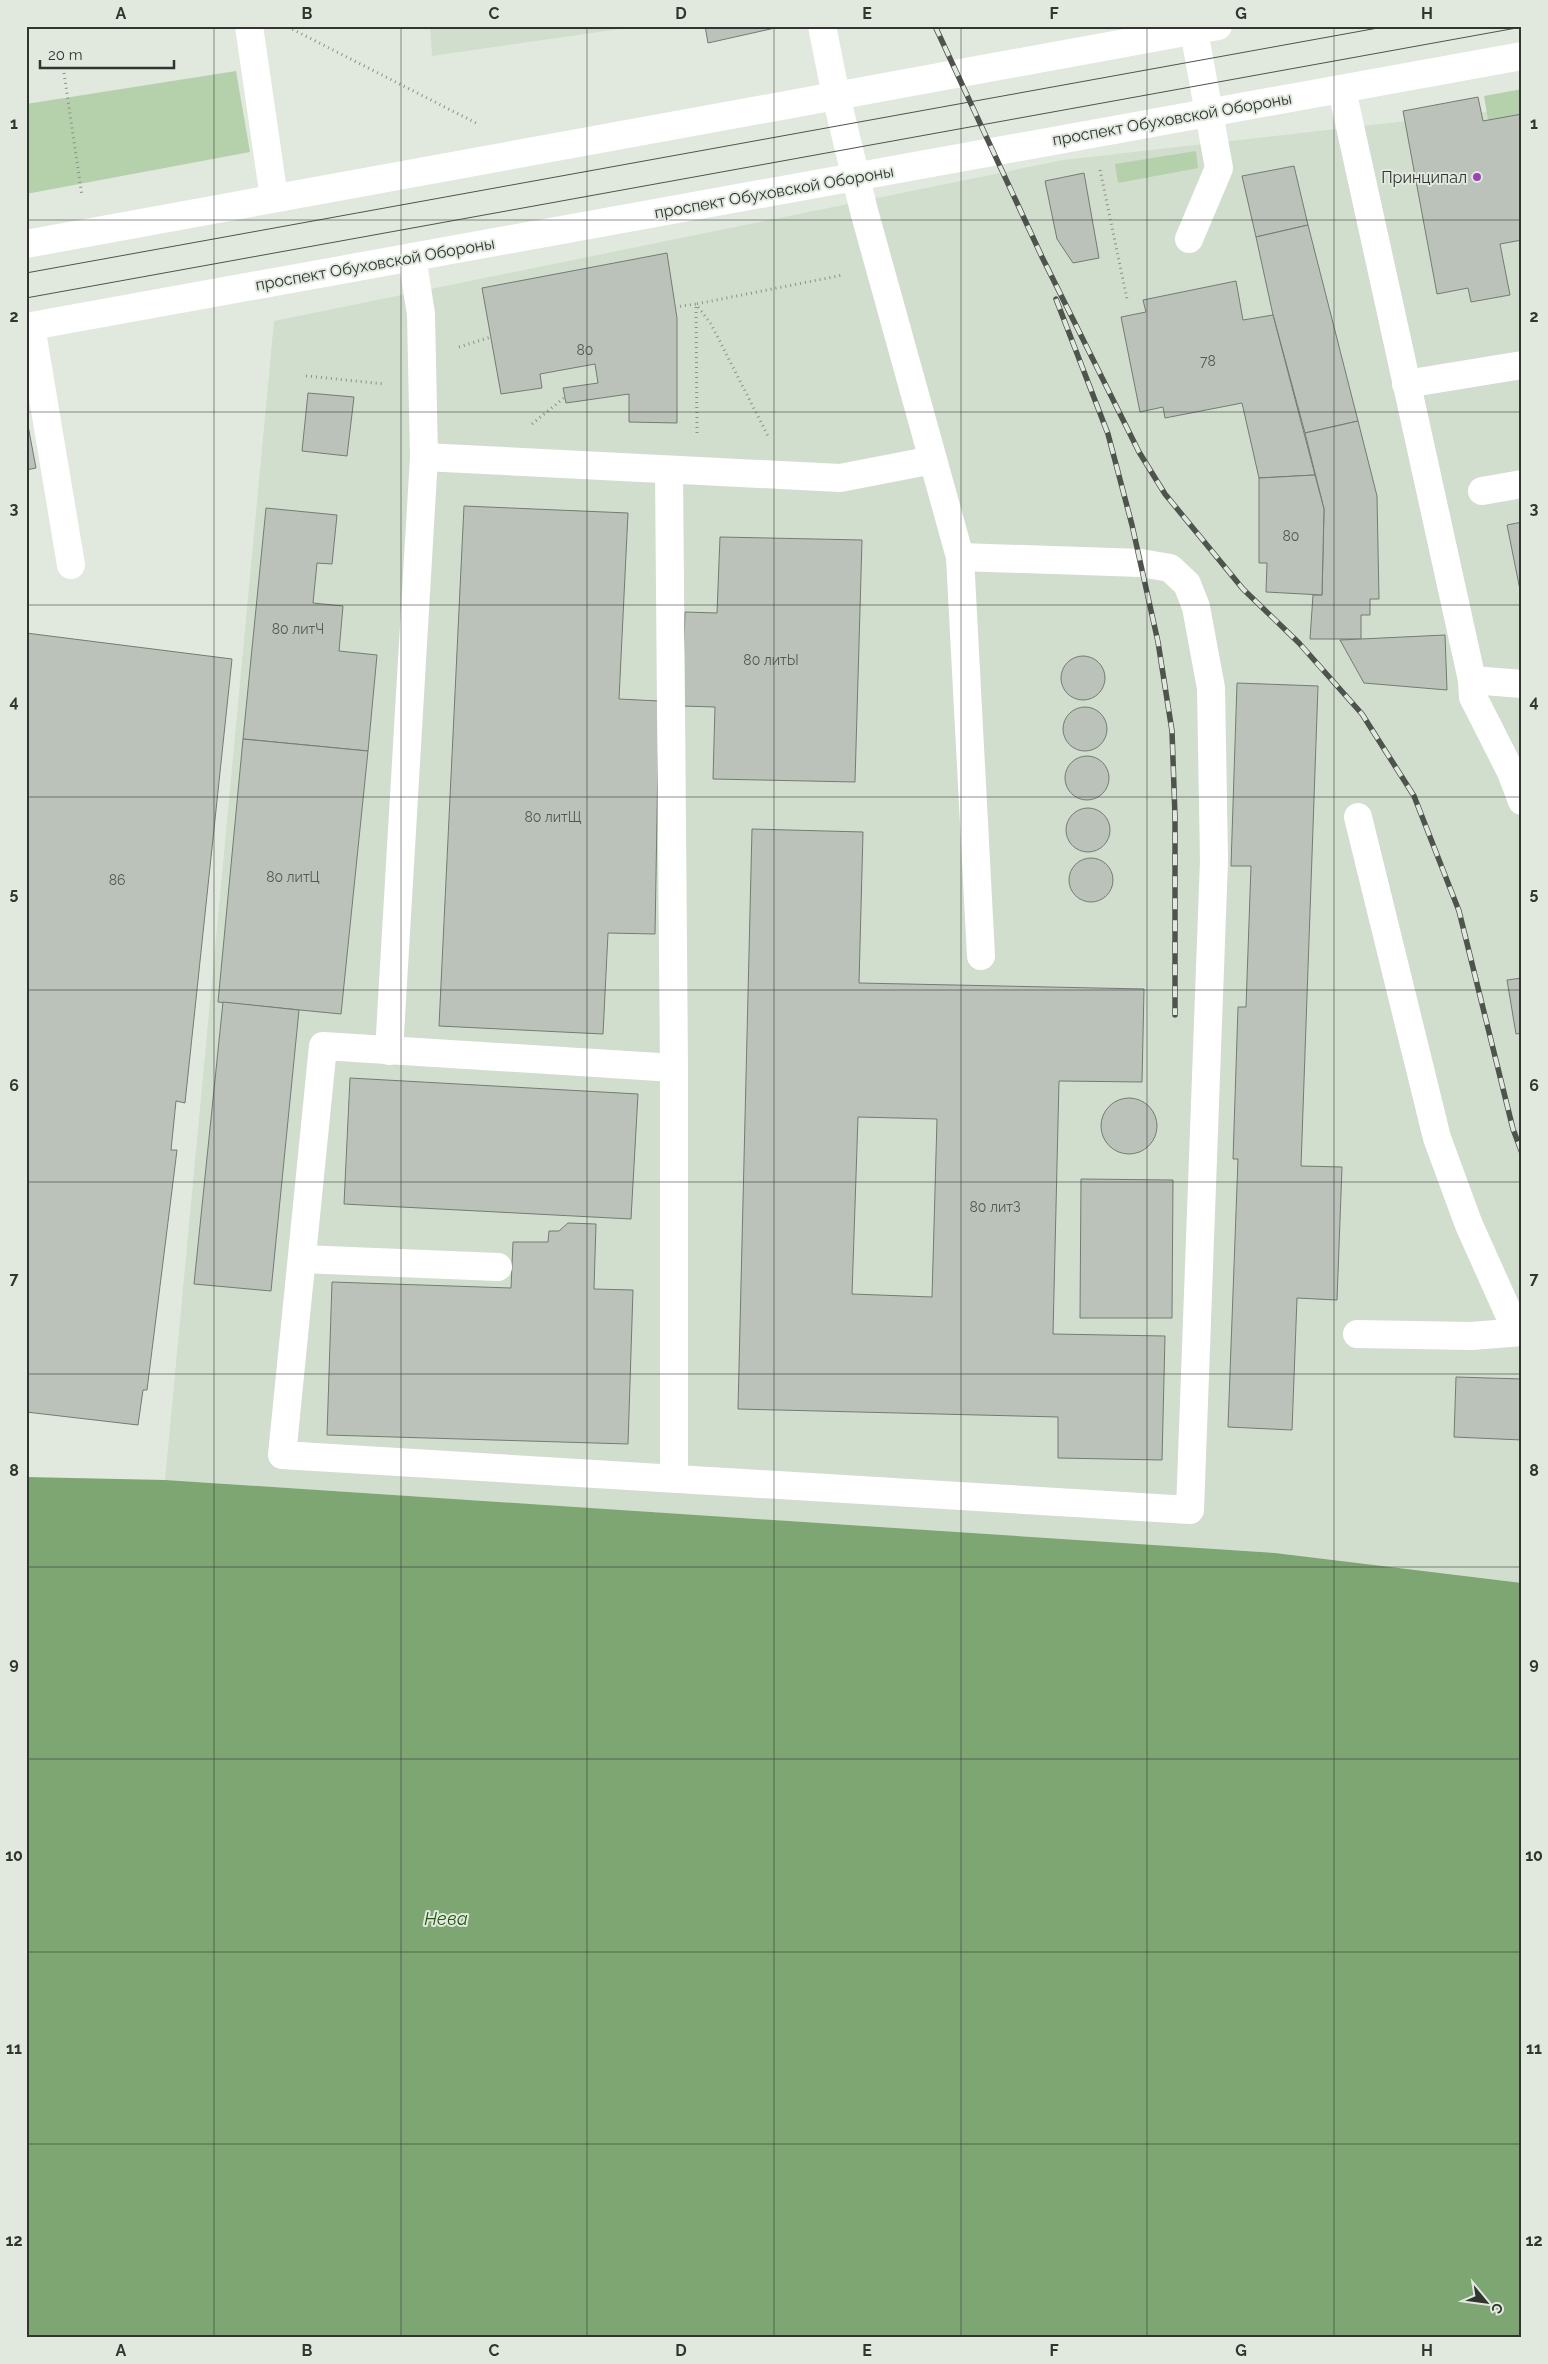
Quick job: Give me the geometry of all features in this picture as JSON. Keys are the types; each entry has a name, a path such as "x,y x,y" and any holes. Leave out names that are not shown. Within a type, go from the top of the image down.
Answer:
{"main road":[{"path":"249,26 274,198"},
{"path":"822,26 836,96 879,268 960,557 981,956"},
{"path":"26,244 1206,28 1209,112 1219,168 1189,239"},
{"name":"проспект Обуховской Обороны","path":"29,327 1522,56"},
{"path":"1342,90 1472,680 1473,697 1516,769 1522,801"},
{"path":"389,1051 424,457 421,314 412,257"},
{"path":"29,327 71,564"},
{"path":"1406,384 1522,365"},
{"path":"424,457 840,478 934,460"},
{"path":"669,470 674,1068 674,1478"},
{"path":"1482,491 1522,484"},
{"path":"674,1068 323,1046 282,1455 1190,1510 1214,860 1211,688 1196,607 1187,584 1170,568 1141,563 960,557"},
{"path":"1472,680 1522,684"},
{"path":"1357,1334 1471,1336 1519,1332 1469,1225 1437,1138 1358,816"},
{"path":"302,1259 498,1266"}],"path":[{"path":"288,26 478,124"},
{"path":"64,73 82,197"},
{"path":"1098,162 1127,299"},
{"path":"675,306 696,304 879,268"},
{"path":"696,304 697,471"},
{"path":"696,304 711,324 768,434 779,475"}],"shaded area":[{"path":"430,26 641,26 432,56"},
{"path":"236,71 250,152 26,194 26,104"},
{"path":"1522,89 1522,114 1488,120 1484,96"},
{"path":"1522,108 1522,1583 1275,1553 165,1480 274,321 1063,160"},
{"path":"1196,151 1198,168 1118,183 1115,164"}],"water":[{"name":"Нева","path":"26,1477 165,1480 1275,1553 1522,1583 1522,2338 26,2338"}],"building":[{"path":"705,26 784,26 708,43"},
{"path":"1478,97 1483,121 1522,114 1522,240 1500,244 1510,295 1471,302 1468,288 1437,294 1403,111"},
{"path":"1294,166 1308,225 1256,237 1242,176"},
{"path":"1084,173 1099,258 1073,263 1057,239 1045,181"},
{"path":"1308,225 1358,421 1305,433 1273,315 1256,237"},
{"path":"667,253 677,318 677,423 629,422 629,394 566,403 563,388 598,383 595,364 540,374 542,388 501,394 482,288"},
{"path":"1236,281 1243,320 1273,315 1315,475 1259,478 1242,403 1165,418 1163,407 1140,412 1121,317 1146,312 1143,300"},
{"path":"308,393 354,397 347,456 302,451"},
{"path":"26,415 36,468 26,470"},
{"path":"1358,421 1377,496 1379,599 1370,599 1370,615 1361,615 1361,639 1310,639 1313,595 1322,595 1324,509 1305,433"},
{"path":"1315,475 1324,509 1322,595 1266,592 1267,563 1259,563 1259,478"},
{"path":"464,506 628,513 619,699 659,701 655,934 608,933 603,1034 439,1026"},
{"path":"266,508 337,515 332,564 317,563 313,603 343,606 339,651 377,655 368,751 243,739"},
{"path":"1522,522 1522,600 1507,525"},
{"path":"720,537 862,540 855,782 713,779 715,707 682,706 685,612 717,613"},
{"path":"26,633 232,659 185,1103 176,1101 171,1150 177,1150 147,1390 143,1390 138,1425 26,1412"},
{"path":"1445,635 1447,690 1364,683 1340,640"},
{"path":"1083,656 1095,660 1101,666 1105,678 1101,690 1095,696 1083,700 1071,696 1065,690 1061,678 1065,666 1071,660"},
{"path":"1237,683 1318,686 1301,1166 1342,1167 1337,1300 1297,1298 1292,1430 1228,1427 1238,1159 1233,1159 1238,1007 1246,1007 1251,866 1231,866"},
{"path":"1085,707 1097,711 1103,717 1107,729 1103,741 1097,747 1085,751 1073,747 1067,741 1063,729 1067,717 1073,711"},
{"path":"243,739 368,751 341,1014 218,1002"},
{"path":"1087,756 1099,760 1105,766 1109,778 1105,790 1099,796 1087,800 1075,796 1069,790 1065,778 1069,766 1075,760"},
{"path":"1088,808 1100,812 1106,818 1110,830 1106,842 1100,848 1088,852 1076,848 1070,842 1066,830 1070,818 1076,812"},
{"path":"752,829 863,832 859,983 1144,989 1142,1082 1059,1081 1053,1334 1165,1336 1162,1460 1058,1458 1058,1417 738,1409","holes":["858,1117 937,1119 932,1297 852,1294"]},
{"path":"1091,858 1103,862 1109,868 1113,880 1109,892 1103,898 1091,902 1079,898 1073,892 1069,880 1073,868 1079,862"},
{"path":"1522,978 1522,1033 1516,1034 1507,980"},
{"path":"223,1002 299,1010 271,1291 194,1284"},
{"path":"350,1078 638,1094 631,1219 344,1204"},
{"path":"1123,1098 1135,1098 1145,1102 1153,1110 1157,1126 1153,1142 1145,1150 1135,1154 1123,1154 1113,1150 1105,1142 1101,1132 1101,1120 1105,1110 1113,1102"},
{"path":"1081,1179 1173,1180 1172,1318 1080,1318"},
{"path":"568,1223 596,1224 594,1289 633,1290 628,1444 327,1435 332,1282 511,1288 513,1242 548,1242 549,1231 559,1231"},
{"path":"1456,1377 1522,1379 1522,1440 1454,1437"}],"tram line":[{"path":"26,273 1389,26"},
{"path":"26,298 1522,27"}],"railway":[{"path":"935,26 1042,257 1139,452 1165,494 1243,589 1299,643 1362,714 1414,796 1459,911 1513,1129 1522,1153"},
{"path":"1056,299 1108,434 1132,525 1158,642 1172,731 1175,816 1175,1015"}],"place":[{"name":"Принципал","path":"1477,177"}]}
